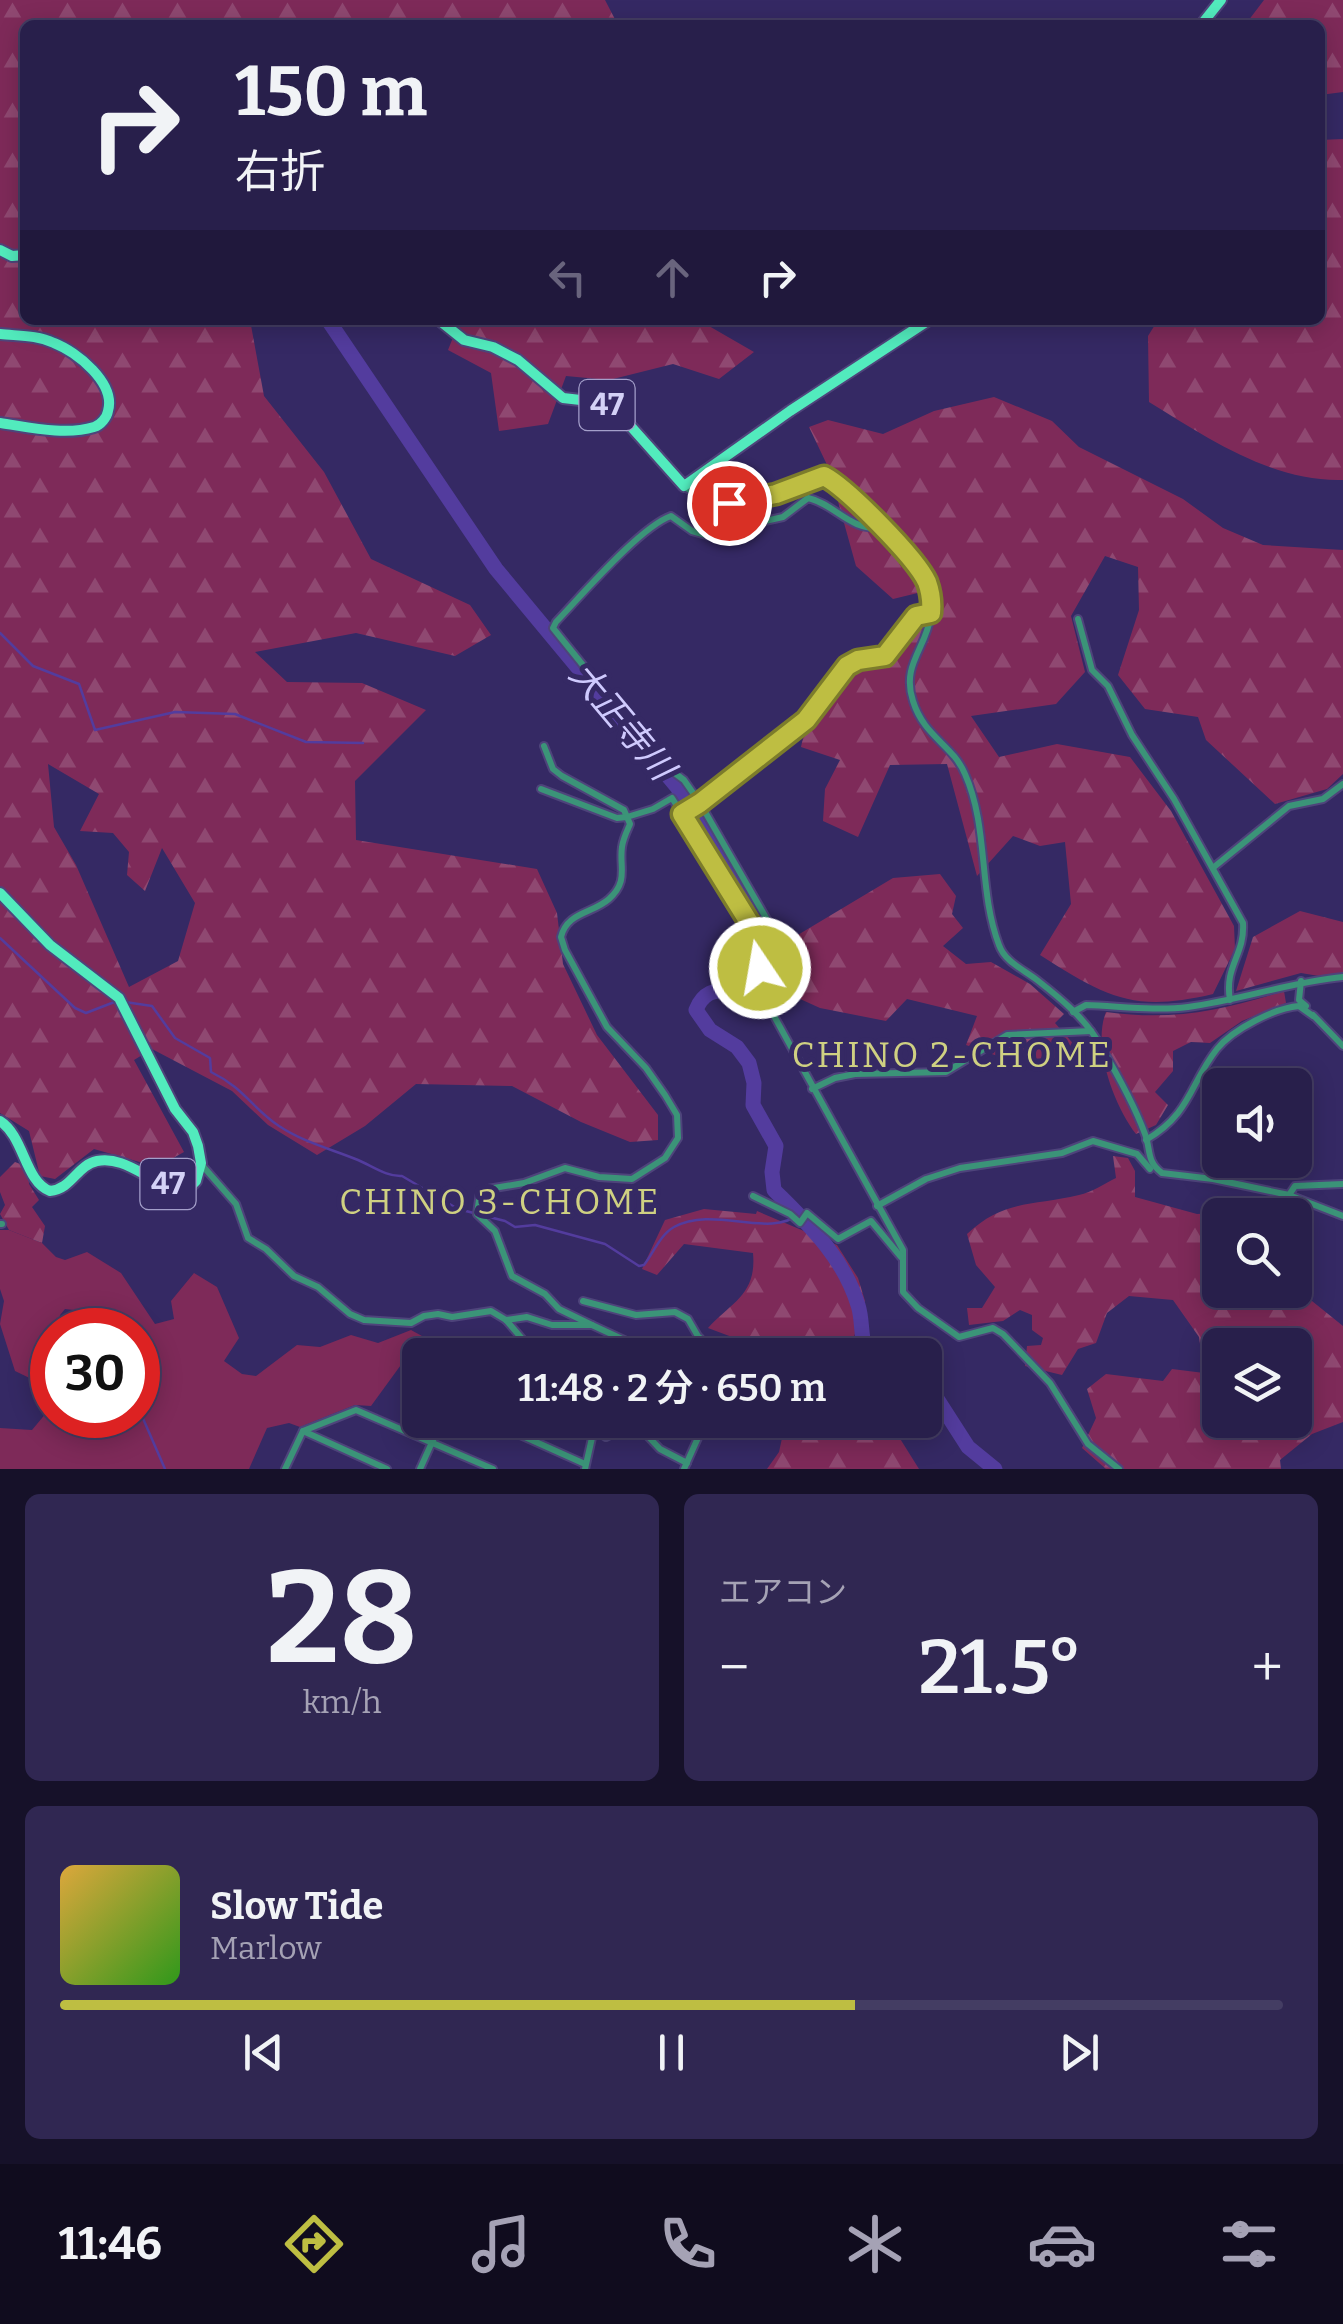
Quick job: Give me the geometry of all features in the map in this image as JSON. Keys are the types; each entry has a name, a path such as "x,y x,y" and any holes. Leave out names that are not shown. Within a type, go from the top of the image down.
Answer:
{"main road":[{"path":"1205,20 1221,0"},
{"name":"47","path":"446,325 464,340 492,347 518,360 564,398 598,402 618,412 684,486"},
{"path":"684,486 790,410 921,325"},
{"path":"0,334 59,344 103,380 111,397 108,416 96,427 48,430 0,423"},
{"name":"47","path":"0,894 50,945 122,1003 176,1109 193,1132 201,1163 196,1180 183,1188 134,1168 98,1160 84,1166 67,1186 50,1192 38,1184 11,1129 0,1122"}],"street":[{"path":"684,486 712,502 729,503 776,494 824,476 846,492 926,579 932,598 931,613 926,638 908,680 922,720 965,773 984,856 985,896 998,943 1004,956 1073,1012 1091,1032 1146,1140 1149,1160 1162,1174"},
{"path":"763,989 776,970 780,942 700,803 553,628 632,546 671,516 692,531 726,541 752,524 783,517 808,498 820,500 854,522 870,528 879,526"},
{"path":"682,814 806,720 847,666 858,660 885,656 916,616 931,613"},
{"path":"1078,619 1092,670 1108,686 1132,735 1214,867 1216,880 1243,923 1244,940 1226,979 1230,1000"},
{"path":"544,746 553,769 624,810 630,824 621,850 625,866 617,888 609,899 569,920 561,937 607,1028 666,1095 677,1115 678,1138 665,1158 632,1179 599,1178 565,1168 524,1183 488,1188 480,1193 476,1214 495,1231 512,1276 545,1294 559,1309 619,1338"},
{"path":"1214,867 1290,806 1323,799 1343,784"},
{"path":"542,788 617,818 653,810 672,798 760,940 766,961 755,975 763,996 903,1250 903,1292 959,1338 993,1328 1003,1334 1050,1383 1088,1444 1118,1469"},
{"path":"1073,1012 1086,1005 1184,1007 1230,1000 1301,981 1343,977"},
{"path":"1301,981 1299,1000 1343,1046"},
{"path":"1146,1140 1186,1105 1218,1048 1290,1007 1300,1006 1314,1016"},
{"path":"812,1089 855,1074 946,1072 1006,1036 1091,1032"},
{"path":"877,1206 926,1180 960,1168 1062,1152 1093,1141 1137,1154 1158,1175 1213,1179 1289,1196 1343,1216"},
{"path":"201,1163 236,1204 248,1238 350,1314 364,1320 411,1323 438,1314 452,1317 491,1312 506,1320 521,1338"},
{"path":"1289,1196 1295,1186 1343,1184"},
{"path":"753,1196 796,1219 806,1213 838,1239 871,1221 902,1258"},
{"path":"584,1300 636,1315 675,1312 688,1319 700,1338"},
{"path":"506,1320 527,1317 552,1325 592,1326"},
{"path":"285,1469 303,1432 356,1410 493,1469"},
{"path":"303,1432 387,1469"},
{"path":"420,1469 434,1438"},
{"path":"531,1438 585,1466 592,1438"},
{"path":"650,1438 686,1466 698,1438"}],"green space":[{"path":"0,0 605,0 615,20 20,20 20,325 251,325 264,396 324,472 371,559 470,605 491,635 455,656 356,633 255,652 287,682 362,683 426,710 355,781 356,840 537,869 557,913 563,964 597,1035 658,1115 658,1140 630,1142 512,1086 416,1084 365,1126 317,1155 268,1125 232,1091 152,1049 134,1060 184,1152 157,1167 94,1149 55,1179 40,1176 29,1131 0,1113","holes":["48,764 99,794 80,831 113,833 129,852 127,875 145,891 162,848 195,903 178,961 129,987 76,865 54,827"]},
{"path":"1264,0 1343,0 1343,92 1325,94 1325,20 1249,20"},
{"path":"1343,139 1343,480 1316,479 1266,466 1217,443 1149,402 1148,336 1155,325 1325,325 1325,140"},
{"path":"458,325 707,325 754,352 719,379 673,364 609,380 566,376 548,424 499,431 491,373 448,350"},
{"path":"994,397 1052,421 1079,447 1183,499 1223,528 1263,545 1343,550 1343,774 1327,789 1275,804 1206,740 1198,717 1145,709 1118,675 1139,610 1138,567 1105,556 1071,616 1085,672 1056,704 971,716 999,757 1057,744 1130,757 1171,811 1234,926 1235,949 1213,994 1162,1002 1121,997 1040,955 1071,904 1065,842 1040,846 1013,836 977,876 947,764 890,765 858,837 823,821 825,789 840,760 801,747 818,698 836,679 887,665 915,628 934,589 893,599 856,566 829,469 809,427 828,420 883,434 934,411"},
{"path":"940,874 956,896 952,914 963,928 943,946 966,964 991,962 1030,984 1064,1014 1055,1023 1084,1056 1009,1060 966,1045 977,1016 907,999 886,1021 820,1008 778,989 791,939 893,878"},
{"path":"1300,911 1343,922 1343,975 1301,973 1236,991 1253,937"},
{"path":"1284,991 1286,1003 1242,1021 1210,1043 1191,1042 1173,1051 1173,1071 1155,1092 1168,1105 1156,1125 1136,1134 1120,1108 1108,1075 1102,1042 1106,1012 1175,1015 1239,1004"},
{"path":"1113,1156 1128,1158 1135,1171 1135,1197 1202,1214 1202,1308 1312,1308 1312,1301 1343,1326 1343,1422 1312,1434 1312,1328 1202,1328 1202,1359 1199,1337 1173,1300 1129,1296 1107,1313 1096,1343 1078,1349 1062,1375 1025,1366 1027,1346 1041,1345 1043,1338 1032,1330 1032,1315 1020,1310 1003,1321 969,1325 967,1308 982,1308 995,1287 976,1265 967,1234 1007,1209 1084,1194 1116,1178"},
{"path":"15,1162 28,1167 29,1184 39,1200 32,1207 45,1226 42,1243 9,1230 0,1214 5,1205 0,1177"},
{"path":"704,1209 756,1214 757,1211 837,1245 858,1278 865,1301 854,1338 735,1338 708,1328 747,1288 753,1253 684,1244 657,1275 642,1269 665,1220"},
{"path":"0,1230 9,1230 42,1243 65,1260 87,1252 121,1273 144,1308 30,1308 30,1378 15,1371 0,1324 4,1301 0,1289"},
{"path":"194,1273 217,1287 239,1338 224,1361 242,1374 256,1376 297,1345 320,1347 351,1335 378,1343 411,1330 422,1336 402,1338 402,1363 371,1406 355,1405 300,1427 289,1423 267,1428 249,1469 0,1469 0,1428 30,1430 30,1438 160,1438 160,1323 174,1319 171,1301"},
{"path":"1172,1369 1202,1373 1202,1438 1307,1438 1280,1460 1281,1469 1106,1469 1082,1448 1096,1418 1087,1389 1106,1374 1163,1381"},
{"path":"782,1438 900,1438 919,1469 767,1469 779,1452"}],"waterway":[{"name":"大正寺川","path":"331,325 496,569 677,787 769,942 774,956 764,974 742,988 711,993 696,1010 710,1030 737,1047 749,1063 754,1083 753,1105 776,1146 774,1190 823,1242 843,1271 858,1305 863,1338"},
{"path":"0,633 33,666 79,684 95,730 175,712 235,714 306,742 363,743"},
{"path":"0,938 75,1008 86,1013 117,1001"},
{"path":"125,1002 152,1006 175,1038 210,1058 211,1072 288,1132 385,1173 402,1176 458,1209 515,1227 535,1225 605,1244 639,1266 644,1265 669,1230 690,1221 772,1223 799,1214"},
{"name":"大正寺川","path":"942,1406 968,1447 995,1469"},
{"path":"152,1438 165,1469"}],"district":[{"name":"CHINO 2-CHOME","path":"952,1055"},
{"name":"CHINO 3-CHOME","path":"500,1202"}],"route":[{"path":"729,503 776,494 824,476 846,492 914,563 926,579 932,598 931,613 916,616 885,656 858,660 847,666 806,720 682,814 760,940 766,961 760,968"}]}
